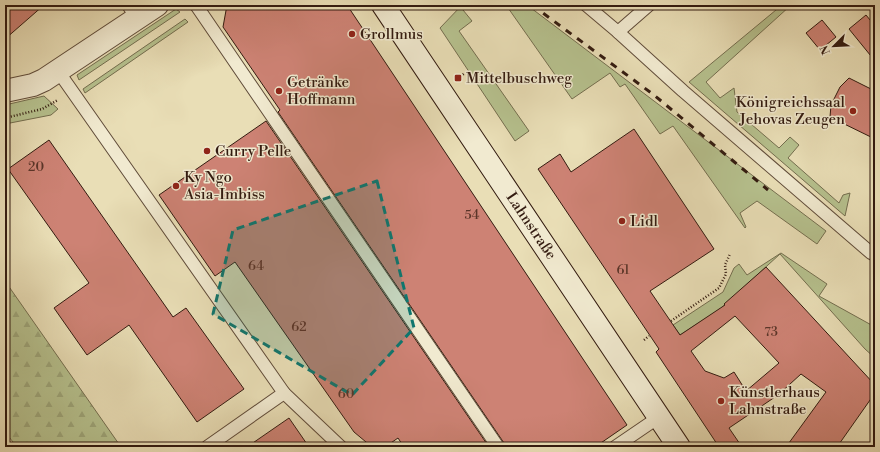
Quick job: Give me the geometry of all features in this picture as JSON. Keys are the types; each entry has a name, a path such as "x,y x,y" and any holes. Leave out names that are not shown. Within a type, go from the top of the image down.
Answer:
{"street":[{"path":"5,91 33,85 44,80 58,71 133,12 157,5"},
{"name":"Lahnstraße","path":"383,5 679,447"}],"lane":[{"path":"196,5 498,447"},
{"path":"586,5 683,91 875,255"},
{"path":"618,32 649,5"},
{"path":"58,71 284,393 341,447"},
{"path":"207,447 284,393"},
{"path":"615,447 659,417"}],"path":[{"path":"458,78 465,73"},
{"path":"671,321 719,288 726,274 725,265 730,254"},
{"path":"644,340 649,336"}],"highlighted area":[{"path":"377,181 414,328 352,395 213,314 233,230"}],"green space":[{"path":"462,5 470,5 463,10 472,21 459,31 529,131 515,141 440,28"},
{"path":"506,5 527,5 826,231 817,244 757,201 740,213 746,227 745,228 673,126 660,134 625,84 620,87 610,73 572,99"},
{"path":"782,5 816,5 801,9 790,6 706,82 720,98 734,88 737,112 779,148 790,137 799,145 788,158 839,203 843,195 850,193 845,216 689,82"},
{"path":"176,9 180,12 79,80 77,75"},
{"path":"185,19 188,22 85,93 83,89"},
{"path":"44,96 58,109 51,115 5,124 5,105"},
{"path":"781,253 827,284 819,296 875,327 875,358 865,349 780,254 720,309 680,335 673,325 723,292 734,268 739,264 747,275"},
{"path":"5,281 121,447 17,447 5,432"}],"building":[{"path":"5,5 44,5 5,39"},
{"path":"227,5 347,5 627,425 595,447 505,447 504,443 278,112 280,110 223,27"},
{"path":"866,15 875,26 875,61 849,29"},
{"path":"822,20 836,37 820,50 806,33"},
{"name":"Königreichssaal Jehovas Zeugen","path":"849,78 875,91 875,139 830,117 831,105 840,87"},
{"path":"266,121 489,447 404,447 398,438 385,447 372,447 354,432 235,262 215,276 159,195"},
{"path":"634,129 714,249 650,291 680,335 725,305 724,304 766,267 875,385 875,393 837,447 786,447 826,392 801,374 778,395 729,428 742,447 719,447 656,352 659,349 538,169 560,154 571,172","holes":["735,316 779,363 746,391 734,372 724,378 705,371 691,351"]},
{"path":"49,140 173,317 186,308 244,389 197,422 129,325 87,355 54,308 89,283 8,169"},
{"path":"289,418 309,447 247,447"}],"railway":[{"path":"532,5 654,95 768,190"}],"place":[{"name":"Grollmus","path":"352,34"},
{"name":"Mittelbuschweg","path":"458,78"},
{"name":"Getränke Hoffmann","path":"279,91"},
{"name":"Königreichssaal Jehovas Zeugen","path":"853,111"},
{"name":"Curry Pelle","path":"207,151"},
{"name":"Ky Ngo Asia-Imbiss","path":"176,186"},
{"name":"Lidl","path":"622,221"},
{"name":"Künstlerhaus Lahnstraße","path":"721,401"}]}
